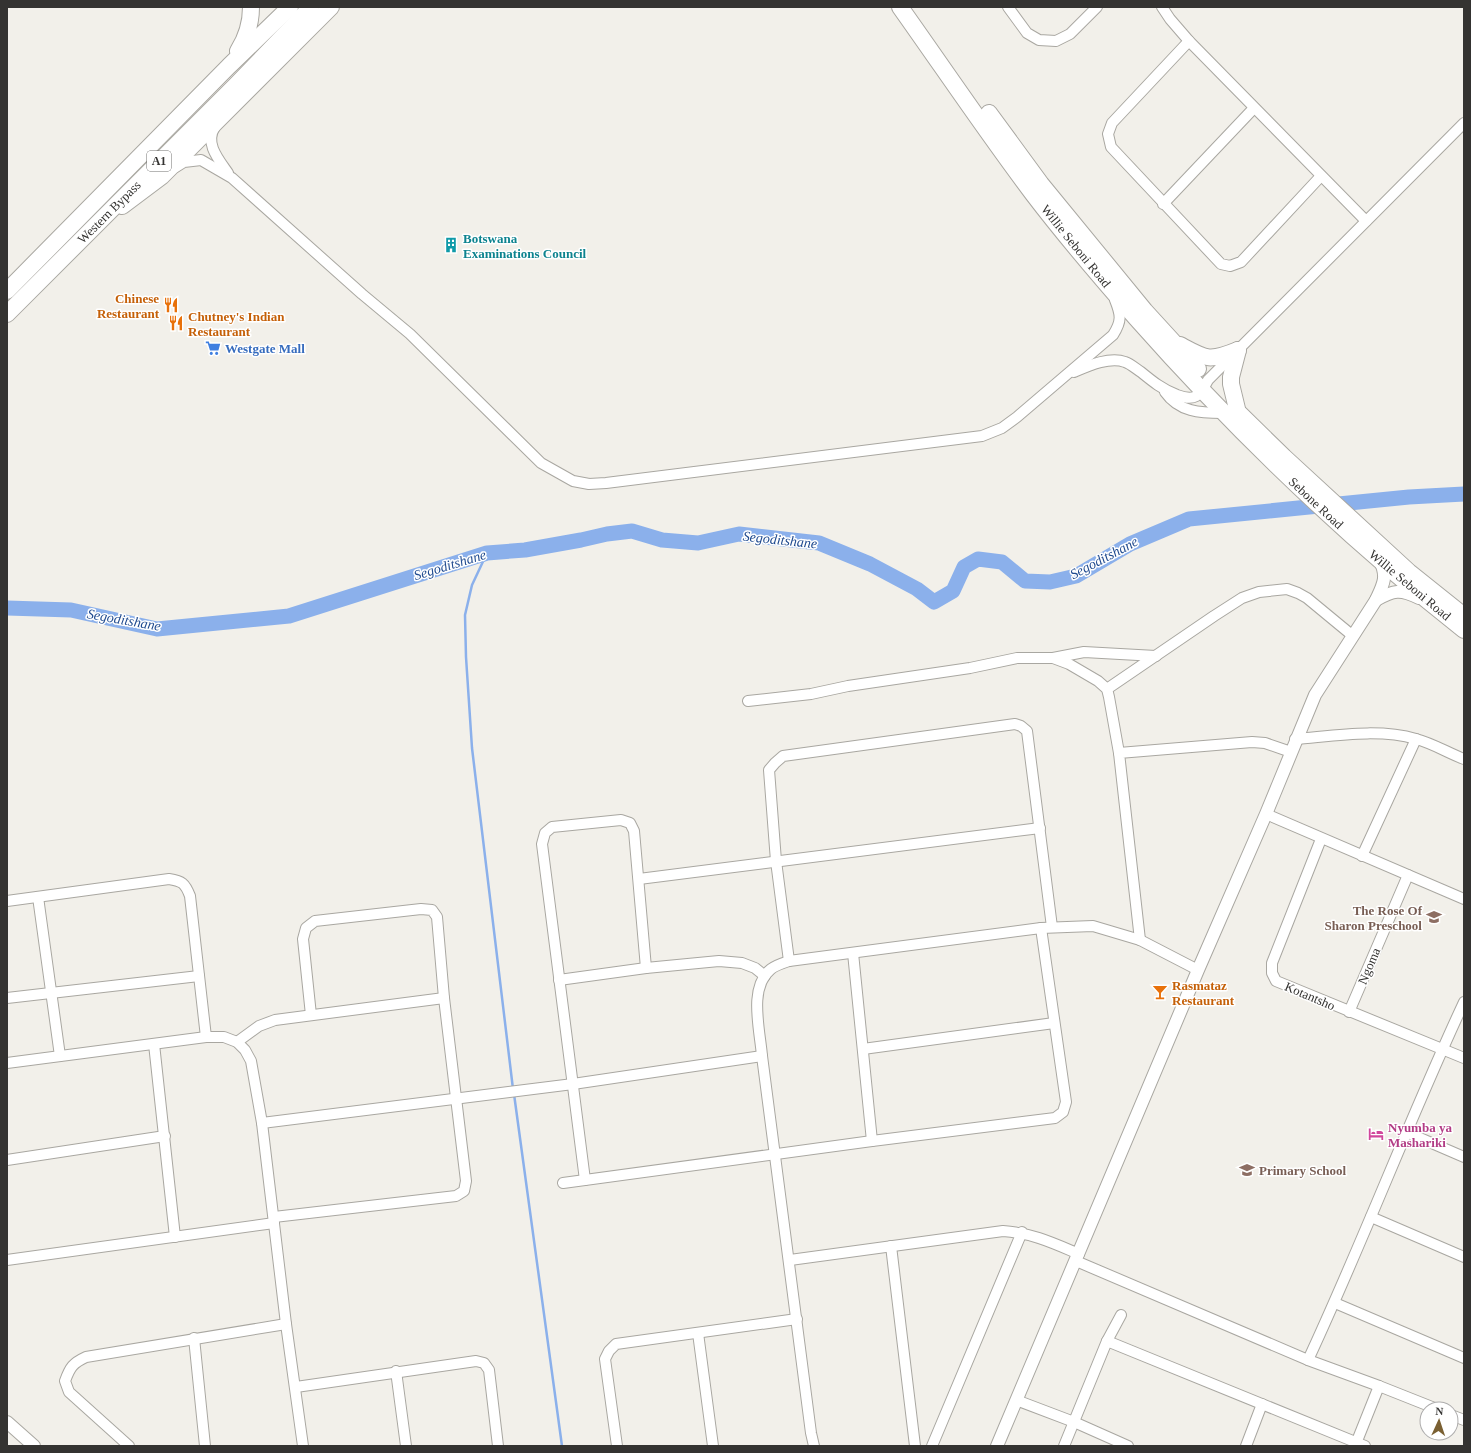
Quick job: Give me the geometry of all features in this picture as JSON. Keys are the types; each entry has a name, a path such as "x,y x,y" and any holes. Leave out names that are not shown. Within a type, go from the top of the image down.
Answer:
{"main road":[{"path":"229,66 242,47 247,34 251,19 251,7"},
{"name":"Western Bypass","path":"7,291 229,66 290,7"},
{"name":"Western Bypass","path":"7,314 236,85 311,7"},
{"path":"95,226 162,176 331,7"},
{"name":"Willie Seboni Road","path":"900,7 1033,194 1110,289 1280,462"},
{"name":"Willie Seboni Road","path":"912,7 1040,184 1145,311 1171,340 1205,386"},
{"path":"1171,340 1202,356 1212,358 1223,356 1238,350"},
{"path":"1231,413 1231,377 1238,350"},
{"name":"Sebone Road","path":"1280,462 1360,535"},
{"name":"Willie Seboni Road","path":"1360,535 1379,560 1428,602 1464,630"},
{"name":"Willie Seboni Road","path":"1360,535 1464,616"}],"street":[{"path":"1008,7 1027,33 1039,40 1056,41 1070,34 1095,7"},
{"path":"1162,7 1189,41 1366,221"},
{"path":"1189,41 1112,123 1108,134 1111,147 1221,264 1230,266 1241,262 1321,176"},
{"path":"1163,204 1254,108"},
{"path":"220,118 212,131 211,143 214,152 232,178"},
{"path":"1066,374 1100,362 1116,360 1125,362 1164,390 1188,398 1197,396 1238,350 1464,123"},
{"path":"162,176 184,162 201,160 232,178 362,294 410,334 541,462 573,481 589,484 982,436 1002,428 1113,335 1119,324 1119,310 1110,289"},
{"path":"1164,390 1170,400 1185,408 1210,413 1231,413"},
{"path":"997,1446 1198,970 1266,814 1295,740 1315,695 1376,600 1385,578 1383,568 1379,560"},
{"path":"1106,689 1242,598 1259,592 1274,589 1287,589 1302,595 1353,636"},
{"path":"1376,600 1389,593 1400,591 1409,593 1428,602"},
{"path":"748,701 811,694 848,686 970,668 1017,658 1053,658 1084,652 1156,656"},
{"path":"1053,658 1069,664 1098,681 1106,689 1110,697 1119,753 1140,940"},
{"path":"788,961 776,861 769,770 775,763 783,756 1014,724 1021,726 1027,731 1052,927"},
{"path":"1295,740 1368,733 1416,739 1464,759"},
{"path":"1362,856 1416,739"},
{"path":"1119,753 1252,742 1265,743 1291,752"},
{"path":"1266,814 1321,839 1464,899"},
{"path":"585,1180 542,844 545,833 552,827 621,820 630,823 634,831 646,968"},
{"path":"639,879 1040,828"},
{"name":"Kotantsho","path":"1321,839 1272,963 1272,973 1276,981 1464,1058"},
{"name":"Ngoma","path":"1349,1012 1408,875"},
{"path":"7,901 169,879 179,880 186,885 190,896 206,1037"},
{"path":"38,897 60,1056"},
{"path":"7,1260 176,1237 274,1220 456,1196 464,1192 466,1181 444,998 437,917 432,910 421,909 315,921 306,928 303,939 311,1015"},
{"path":"814,1446 811,1433 790,1260 762,1056 757,1000 758,989 765,976 777,965 788,961 1041,928 1093,926 1140,940 1198,970"},
{"path":"563,1183 1055,1118 1063,1112 1066,1102 1041,928"},
{"path":"853,953 872,1141"},
{"path":"559,980 646,968 719,962 742,962 755,968 765,976"},
{"path":"7,998 199,976"},
{"path":"237,1042 258,1026 275,1020 444,998"},
{"path":"1308,1360 1335,1303 1406,1132 1464,1002"},
{"path":"863,1049 1054,1023"},
{"path":"7,1063 206,1037 224,1037 237,1042 245,1050 251,1062 262,1123 286,1324 296,1387 303,1446"},
{"path":"154,1044 176,1237"},
{"path":"262,1123 573,1084 762,1056"},
{"path":"1406,1132 1464,1157"},
{"path":"7,1160 165,1136"},
{"path":"1371,1217 1464,1257"},
{"path":"790,1260 1003,1231 1022,1232 1043,1239 1077,1258 1308,1360 1419,1402"},
{"path":"932,1446 1022,1232"},
{"path":"891,1246 915,1446"},
{"path":"1335,1303 1464,1358"},
{"path":"1064,1446 1107,1341 1121,1315"},
{"path":"617,1446 605,1359 609,1351 616,1344 797,1320"},
{"path":"129,1446 69,1392 65,1381 69,1369 76,1362 86,1357 286,1324"},
{"path":"698,1334 713,1446"},
{"path":"194,1338 205,1446"},
{"path":"1107,1341 1359,1445 1379,1386"},
{"path":"296,1387 476,1360 484,1363 489,1370 498,1446"},
{"path":"396,1371 406,1446"},
{"path":"1016,1400 1074,1422 1128,1446"},
{"path":"1246,1446 1262,1404"},
{"path":"7,1422 34,1446"}],"waterway":[{"name":"Segoditshane","path":"7,608 71,610 157,629 289,616 487,553 525,550 607,534 632,531 662,540 698,543 739,534 819,543 870,564 917,589 934,602 953,591 964,567 978,559 1002,562 1025,581 1050,582 1076,576 1130,544 1189,519 1409,497 1464,494"},
{"path":"487,553 472,585 465,615 466,657 472,748 513,1089"},
{"path":"514,1094 562,1446"}],"place":[{"name":"Botswana Examinations Council","path":"451,245"},
{"name":"Chinese Restaurant","path":"171,305"},
{"name":"Chutney's Indian Restaurant","path":"176,323"},
{"name":"Westgate Mall","path":"213,348"},
{"name":"The Rose Of Sharon Preschool","path":"1434,917"},
{"name":"Rasmataz Restaurant","path":"1160,992"},
{"name":"Nyumba ya Mashariki","path":"1376,1134"},
{"name":"Primary School","path":"1247,1170"}]}
